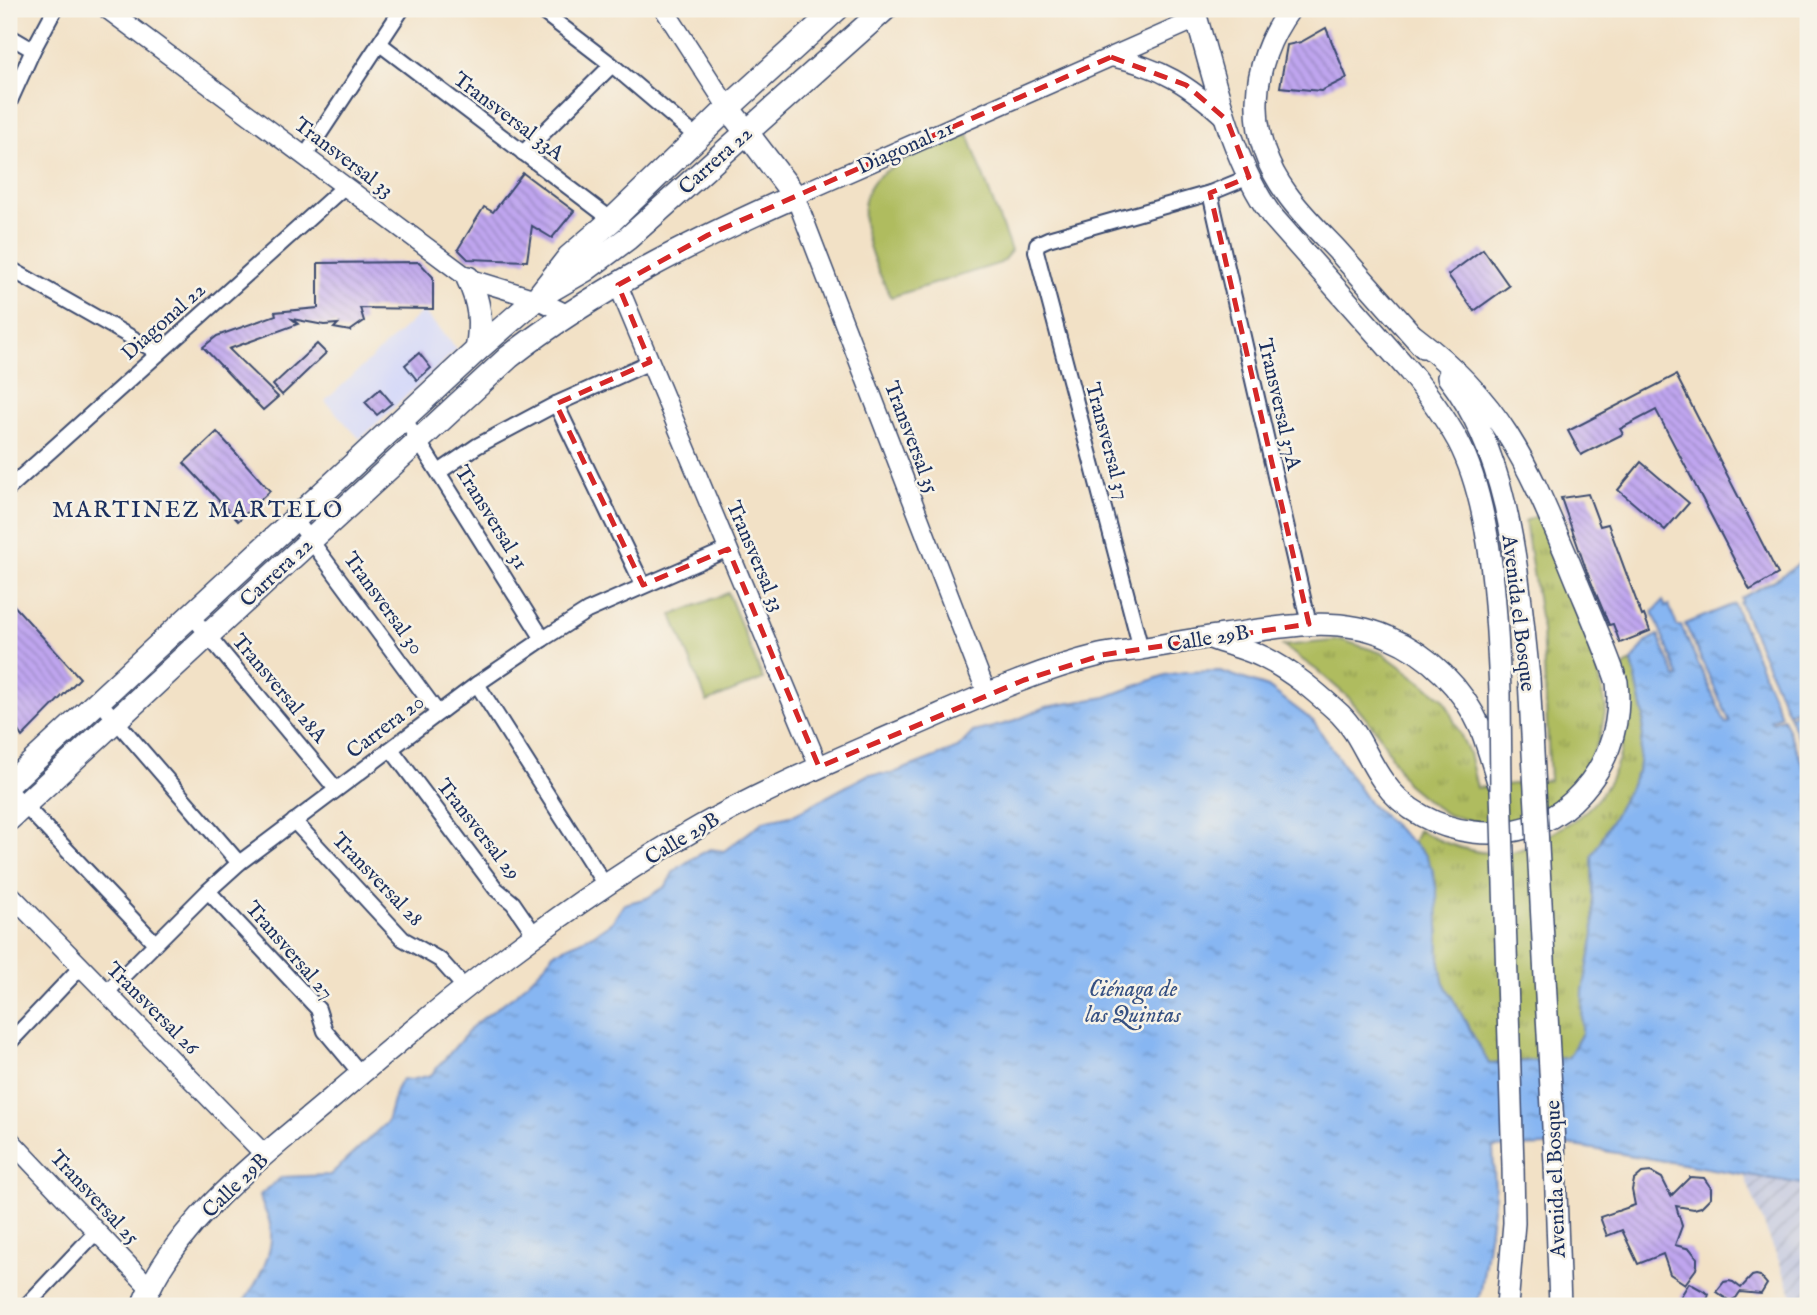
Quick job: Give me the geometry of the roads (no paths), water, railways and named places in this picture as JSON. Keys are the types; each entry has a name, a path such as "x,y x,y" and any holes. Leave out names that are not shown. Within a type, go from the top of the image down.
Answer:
{"main road":[{"name":"Carrera 22","path":"536,299 569,257 634,200 728,108 837,9"},
{"name":"Carrera 22","path":"12,799 99,701 477,350 536,299 585,270 628,238 885,9"},
{"name":"Avenida el Bosque","path":"1290,9 1278,25 1266,50 1259,76 1256,104 1259,131 1267,158 1287,195 1414,336 1473,412 1502,488 1521,599 1529,678 1560,1306"},
{"name":"Avenida el Bosque","path":"1196,14 1227,120 1259,198 1430,397 1458,442 1476,490 1496,611 1500,692 1514,1223 1507,1306"},
{"path":"728,108 795,195"},
{"name":"Diagonal 21","path":"618,285 708,235 795,195"},
{"path":"618,285 634,200"},
{"path":"468,278 480,313 477,350"},
{"name":"Carrera 22","path":"12,799 115,720 509,357 618,285"},
{"path":"1206,637 1262,657 1317,694 1353,729 1383,781 1398,798 1437,824 1479,833 1522,829 1550,818 1570,805 1587,788 1602,765 1617,722 1617,682 1607,654 1534,479 1510,436 1477,391 1414,336"},
{"name":"Calle 29B","path":"145,1297 165,1260 228,1189 361,1074 535,935 605,885 703,825 819,767 987,694 1102,655 1206,637 1309,624 1337,623 1362,627 1411,648 1433,664 1452,683 1468,705 1480,729 1501,791"}],"street":[{"path":"9,103 55,9"},
{"name":"Transversal 33","path":"107,9 468,278 536,299 569,315"},
{"path":"305,156 402,9"},
{"path":"539,9 612,65 698,138"},
{"path":"664,9 728,108"},
{"name":"Diagonal 21","path":"795,195 1111,57 1196,14"},
{"path":"9,36 33,50"},
{"name":"Transversal 33A","path":"380,44 612,220"},
{"path":"1111,57 1138,62 1163,72 1186,85 1227,120"},
{"path":"523,153 612,65"},
{"path":"1210,193 1250,177"},
{"name":"Diagonal 22","path":"9,488 345,186"},
{"name":"Transversal 37","path":"1141,649 1036,251 1037,244 1210,193"},
{"name":"Transversal 37A","path":"1210,193 1309,624"},
{"name":"Transversal 35","path":"795,195 987,694"},
{"path":"9,268 159,353"},
{"name":"Transversal 33","path":"618,285 819,767"},
{"path":"439,472 477,446 556,404 650,362"},
{"path":"556,404 643,585"},
{"name":"Transversal 31","path":"404,418 543,639"},
{"name":"Transversal 30","path":"295,519 438,713"},
{"name":"Carrera 20","path":"106,993 239,863 477,684 587,611 728,549"},
{"name":"Transversal 28A","path":"191,615 336,789"},
{"path":"477,684 605,885"},
{"path":"99,701 239,863"},
{"name":"Transversal 29","path":"391,749 496,889 513,903 535,935"},
{"path":"12,799 155,943"},
{"name":"Transversal 28","path":"293,821 403,939 440,960 466,989"},
{"name":"Transversal 27","path":"208,891 318,1009 325,1031 361,1074"},
{"name":"Transversal 26","path":"9,893 265,1155"},
{"path":"9,1043 81,967"},
{"name":"Transversal 25","path":"9,1139 96,1232 145,1297"},
{"path":"26,1306 96,1232"}],"water":[{"path":"1806,540 1808,762 1789,716 1805,708 1803,705 1788,713 1740,603 1741,598 1780,577 1805,559 1800,548"},
{"name":"Ciénaga de las Quintas","path":"1663,601 1666,607 1669,605 1677,626 1681,626 1726,724 1730,722 1685,624 1734,604 1781,715 1770,720 1772,722 1783,718 1808,777 1808,1185 1569,1145 1493,1148 1495,1195 1481,1290 1476,1306 241,1306 259,1277 271,1243 269,1220 260,1195 282,1177 330,1175 387,1122 402,1079 411,1080 431,1075 474,1025 517,993 548,962 553,953 593,935 612,922 624,904 647,898 666,886 674,871 693,858 710,849 724,851 764,821 795,814 869,774 891,774 958,748 973,732 1009,723 1046,707 1106,697 1165,675 1220,671 1268,687 1313,721 1370,804 1426,855 1433,871 1437,892 1439,959 1443,981 1489,1064 1568,1058 1582,1033 1583,991 1594,934 1592,856 1638,772 1644,716 1632,661 1647,641 1658,635 1676,678 1679,677 1653,612"}],"district":[{"name":"MARTINEZ MARTELO","path":"198,509"}]}
